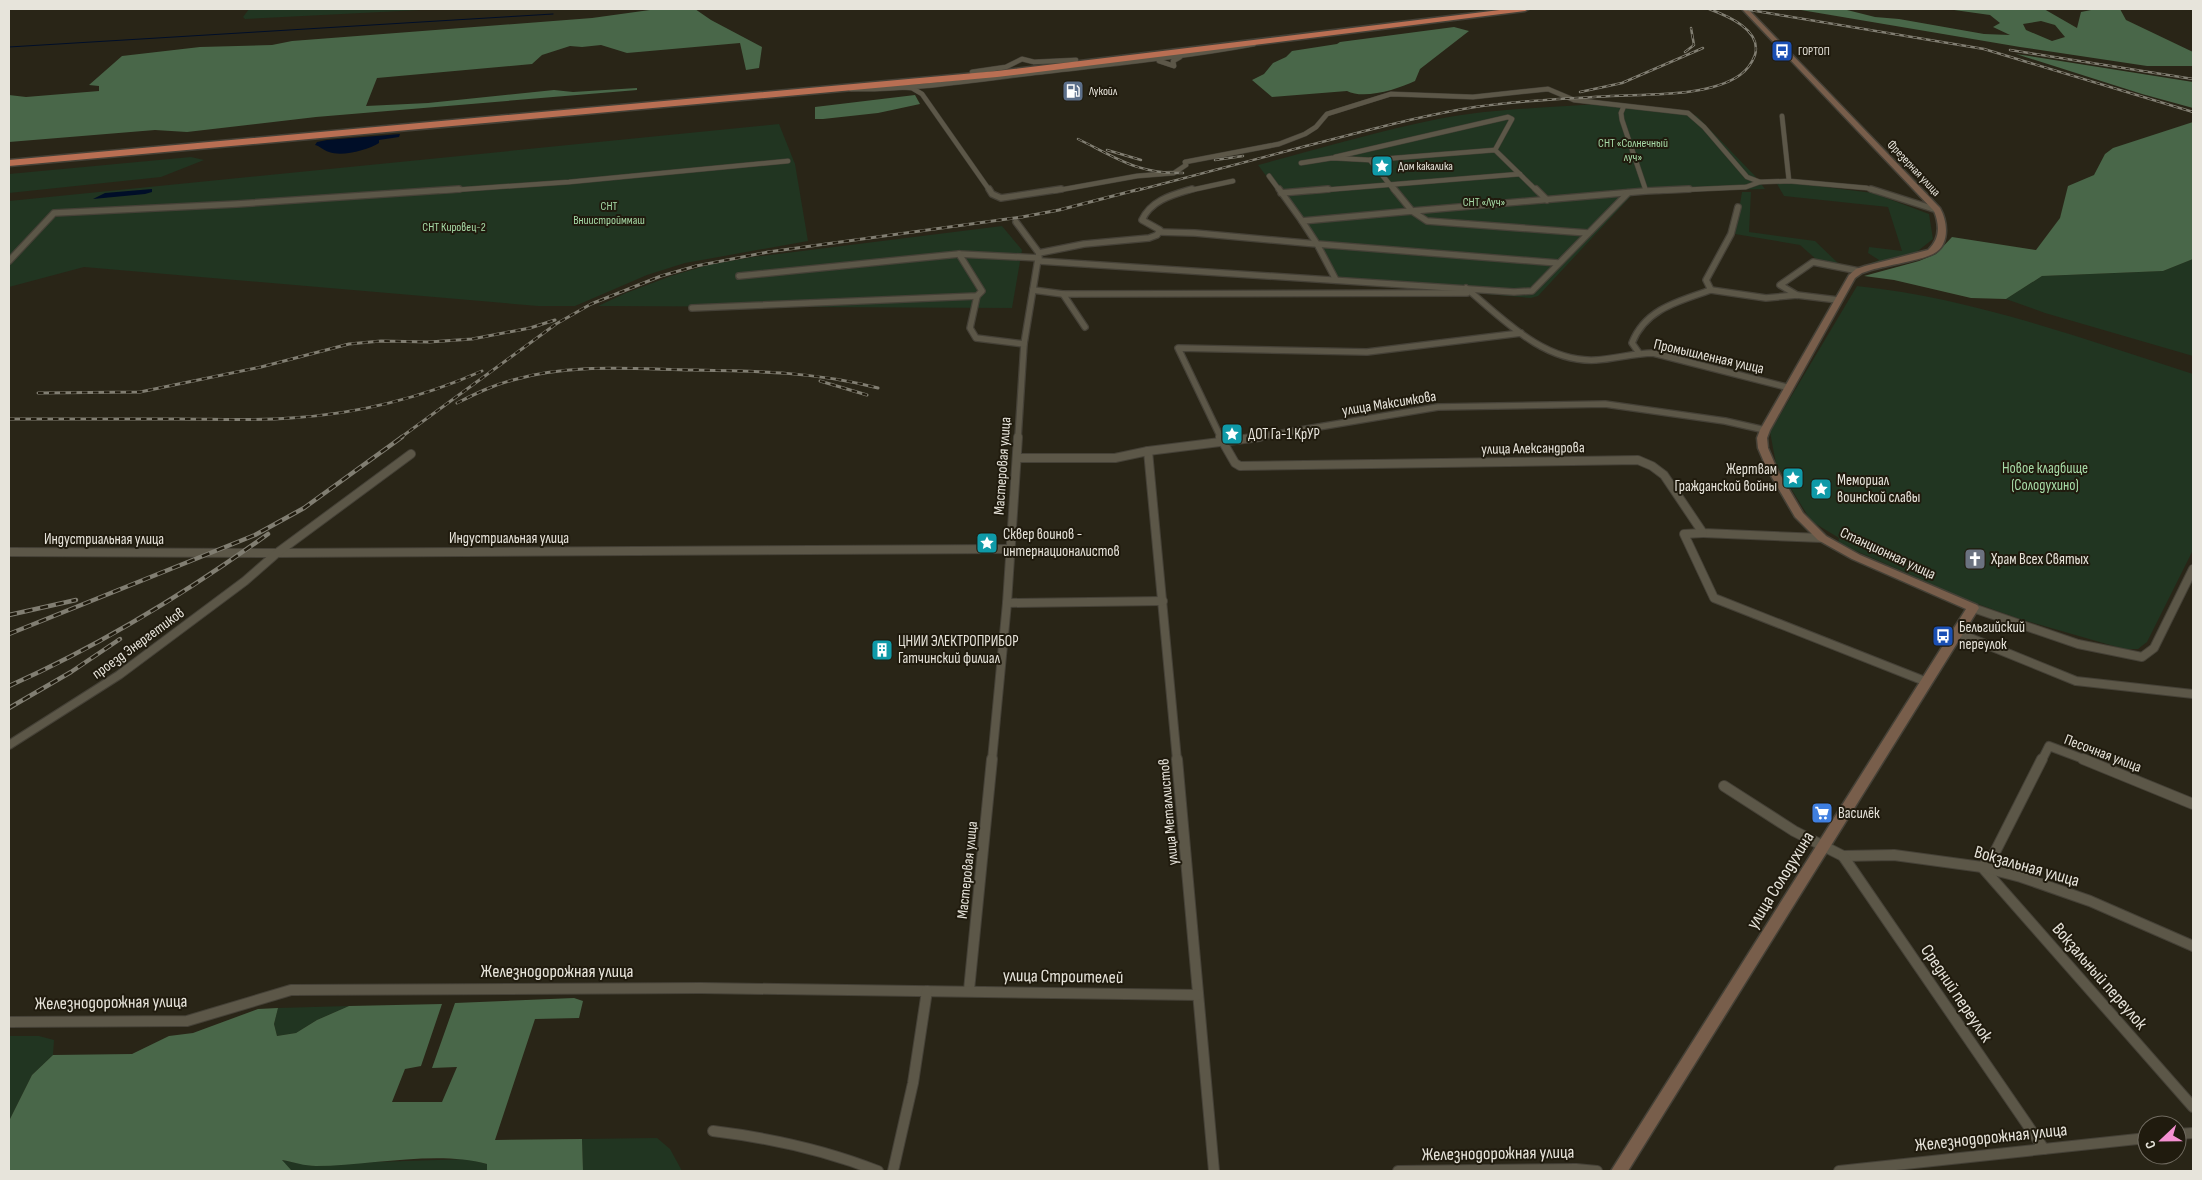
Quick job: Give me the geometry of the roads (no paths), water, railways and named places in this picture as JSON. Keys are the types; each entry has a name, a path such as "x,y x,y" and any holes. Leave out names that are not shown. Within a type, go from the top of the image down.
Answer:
{"highway":[{"path":"9,158 972,72 1489,9"},
{"path":"9,163 848,89 1043,69 1525,9"}],"street":[{"name":"Фрезерная улица","path":"1745,9 1937,210 1943,228 1942,237 1939,245 1931,252 1859,271"},
{"path":"848,89 869,90 939,84 1152,60 1271,41"},
{"path":"1152,60 1174,66 1175,59 1181,56"},
{"path":"922,94 927,88 939,84"},
{"path":"899,87 912,88 922,94 992,194 1001,198 1017,198 1137,176 1174,173 1182,170 1186,165 1185,162 1279,144 1305,134 1316,127 1327,114 1391,94 1473,97 1548,89 1574,100 1688,113 1704,127 1748,177 1760,182"},
{"path":"1624,106 1621,112 1622,120 1646,191"},
{"path":"1782,116 1789,181"},
{"path":"1301,163 1332,158 1508,117 1512,119 1495,150"},
{"path":"1332,158 1370,160 1495,150 1548,200"},
{"path":"1370,160 1412,211 1427,221 1588,233"},
{"path":"9,261 54,213 237,204 559,183 788,161"},
{"path":"1281,194 1520,174"},
{"path":"1269,176 1318,244 1336,280"},
{"path":"1159,232 1160,230 1157,226 1142,220 1142,216 1153,203 1165,196 1233,181"},
{"path":"1302,220 1646,191 1746,187 1760,182 1789,181 1867,188 1937,210"},
{"path":"739,276 959,254 1039,257 1336,280 1532,291 1628,193"},
{"path":"1711,290 1706,280 1731,234 1738,207"},
{"path":"1016,222 1039,257"},
{"path":"1039,257 1084,244 1149,238 1157,235 1159,232 1195,233 1558,263"},
{"path":"959,254 982,291 977,296 970,328 976,338 1024,344"},
{"name":"Мастеровая улица","path":"970,990 1007,603 1024,344 1039,257"},
{"path":"1797,295 1780,285 1813,262 1859,271"},
{"path":"1765,430 1848,283 1859,271"},
{"name":"Промышленная улица","path":"1466,288 1521,333 1556,355 1594,360 1639,353 1653,353 1790,388"},
{"path":"1033,290 1063,294 1472,293"},
{"path":"1639,353 1632,344 1638,326 1676,302 1711,290 1766,298 1797,295 1838,300"},
{"path":"1063,294 1085,327"},
{"path":"692,308 977,296"},
{"path":"1223,443 1178,348 1367,352 1521,333"},
{"name":"улица Максимкова","path":"1018,458 1102,460 1148,451 1223,443 1438,407 1624,406 1725,421 1765,430"},
{"name":"Станционная улица","path":"1765,430 1762,438 1763,448 1772,469 1798,515 1822,538 1856,557 1973,608 2077,643 2123,655 2142,657 2154,648 2193,569"},
{"name":"улица Александрова","path":"1223,443 1235,463 1240,466 1262,467 1638,460 1652,466 1664,475 1703,533"},
{"name":"улица Металлистов","path":"1148,451 1214,1171"},
{"name":"проезд Энергетиков","path":"9,746 118,675 245,581 277,553 411,454"},
{"path":"1822,538 1703,533 1684,534 1714,598 1927,682"},
{"name":"Индустриальная улица","path":"9,552 277,553 1010,549"},
{"path":"1007,603 1163,601"},
{"name":"улица Солодухина","path":"1619,1171 1973,608"},
{"path":"1958,633 2076,681 2193,694"},
{"name":"Песочная улица","path":"1982,867 1992,858 2048,746 2170,793 2193,804"},
{"path":"1724,786 1794,831 1843,856"},
{"name":"Вокзальная улица","path":"1843,856 1894,855 1982,867 2049,886 2090,901 2193,946"},
{"name":"Средний переулок","path":"1843,856 2044,1149"},
{"name":"Вокзальный переулок","path":"1982,867 2193,1107"},
{"name":"Железнодорожная улица","path":"9,1022 187,1021 292,990 701,988 926,991"},
{"name":"улица Строителей","path":"926,991 970,990 1198,995"},
{"path":"893,1171 913,1083 926,991"},
{"path":"713,1131 760,1138 860,1163 878,1171"},
{"name":"Железнодорожная улица","path":"1839,1171 2137,1139"},
{"name":"Железнодорожная улица","path":"1398,1171 1576,1169 1597,1171"}],"water":[{"path":"400,134 399,137 379,140 379,143 374,146 341,154 329,152 315,145 317,142 327,140"},
{"path":"152,189 152,192 145,194 93,199 105,193"}],"waterway":[{"path":"9,47 553,14"}],"railway":[{"path":"1135,191 1369,130 1475,107 1560,99 1678,93 1712,87 1727,82 1745,71 1754,58 1756,46 1749,31 1742,25 1709,9"},
{"path":"1744,9 1984,49 2193,112"},
{"path":"1685,52 1694,45 1691,28"},
{"path":"1580,92 1622,83 1703,48"},
{"path":"2010,50 2193,79"},
{"path":"1078,139 1140,168 1167,173 1183,173"},
{"path":"1107,150 1141,160"},
{"path":"1215,160 1243,156"},
{"path":"400,438 556,324 591,304 661,276 696,266 768,252 1022,217 1059,210 1140,189"},
{"path":"38,393 140,392 261,367 349,344 381,341 429,342 472,339 530,328 555,320"},
{"path":"457,403 498,384 513,380 557,371 603,368 787,373 878,388"},
{"path":"9,419 248,420 316,416 340,413 412,397 482,371"},
{"path":"820,381 867,395"},
{"path":"9,634 255,535 304,508 402,437"},
{"path":"9,686 77,653 142,617 206,577 268,534"},
{"path":"9,615 76,600"},
{"path":"9,708 71,672 120,639"}],"place":[{"name":"ГОРТОП","path":"1782,51"},
{"name":"Лукойл","path":"1073,91"},
{"name":"Дом какалика","path":"1382,166"},
{"name":"ДОТ Га-1 КрУР","path":"1232,434"},
{"name":"Жертвам Гражданской войны","path":"1793,478"},
{"name":"Мемориал воинской славы","path":"1821,489"},
{"name":"Сквер воинов - интернационалистов","path":"987,543"},
{"name":"Храм Всех Святых","path":"1975,559"},
{"name":"Бельгийский переулок","path":"1943,636"},
{"name":"ЦНИИ ЭЛЕКТРОПРИБОР Гатчинский филиал","path":"882,650"},
{"name":"Василёк","path":"1822,813"}],"park label":[{"name":"СНТ «Солнечный луч»","path":"1633,150"},
{"name":"СНТ «Луч»","path":"1484,202"},
{"name":"СНТ Вниистройммаш","path":"609,213"},
{"name":"СНТ Кировец-2","path":"454,227"},
{"name":"Новое кладбище (Солодухино)","path":"2045,476"}]}
